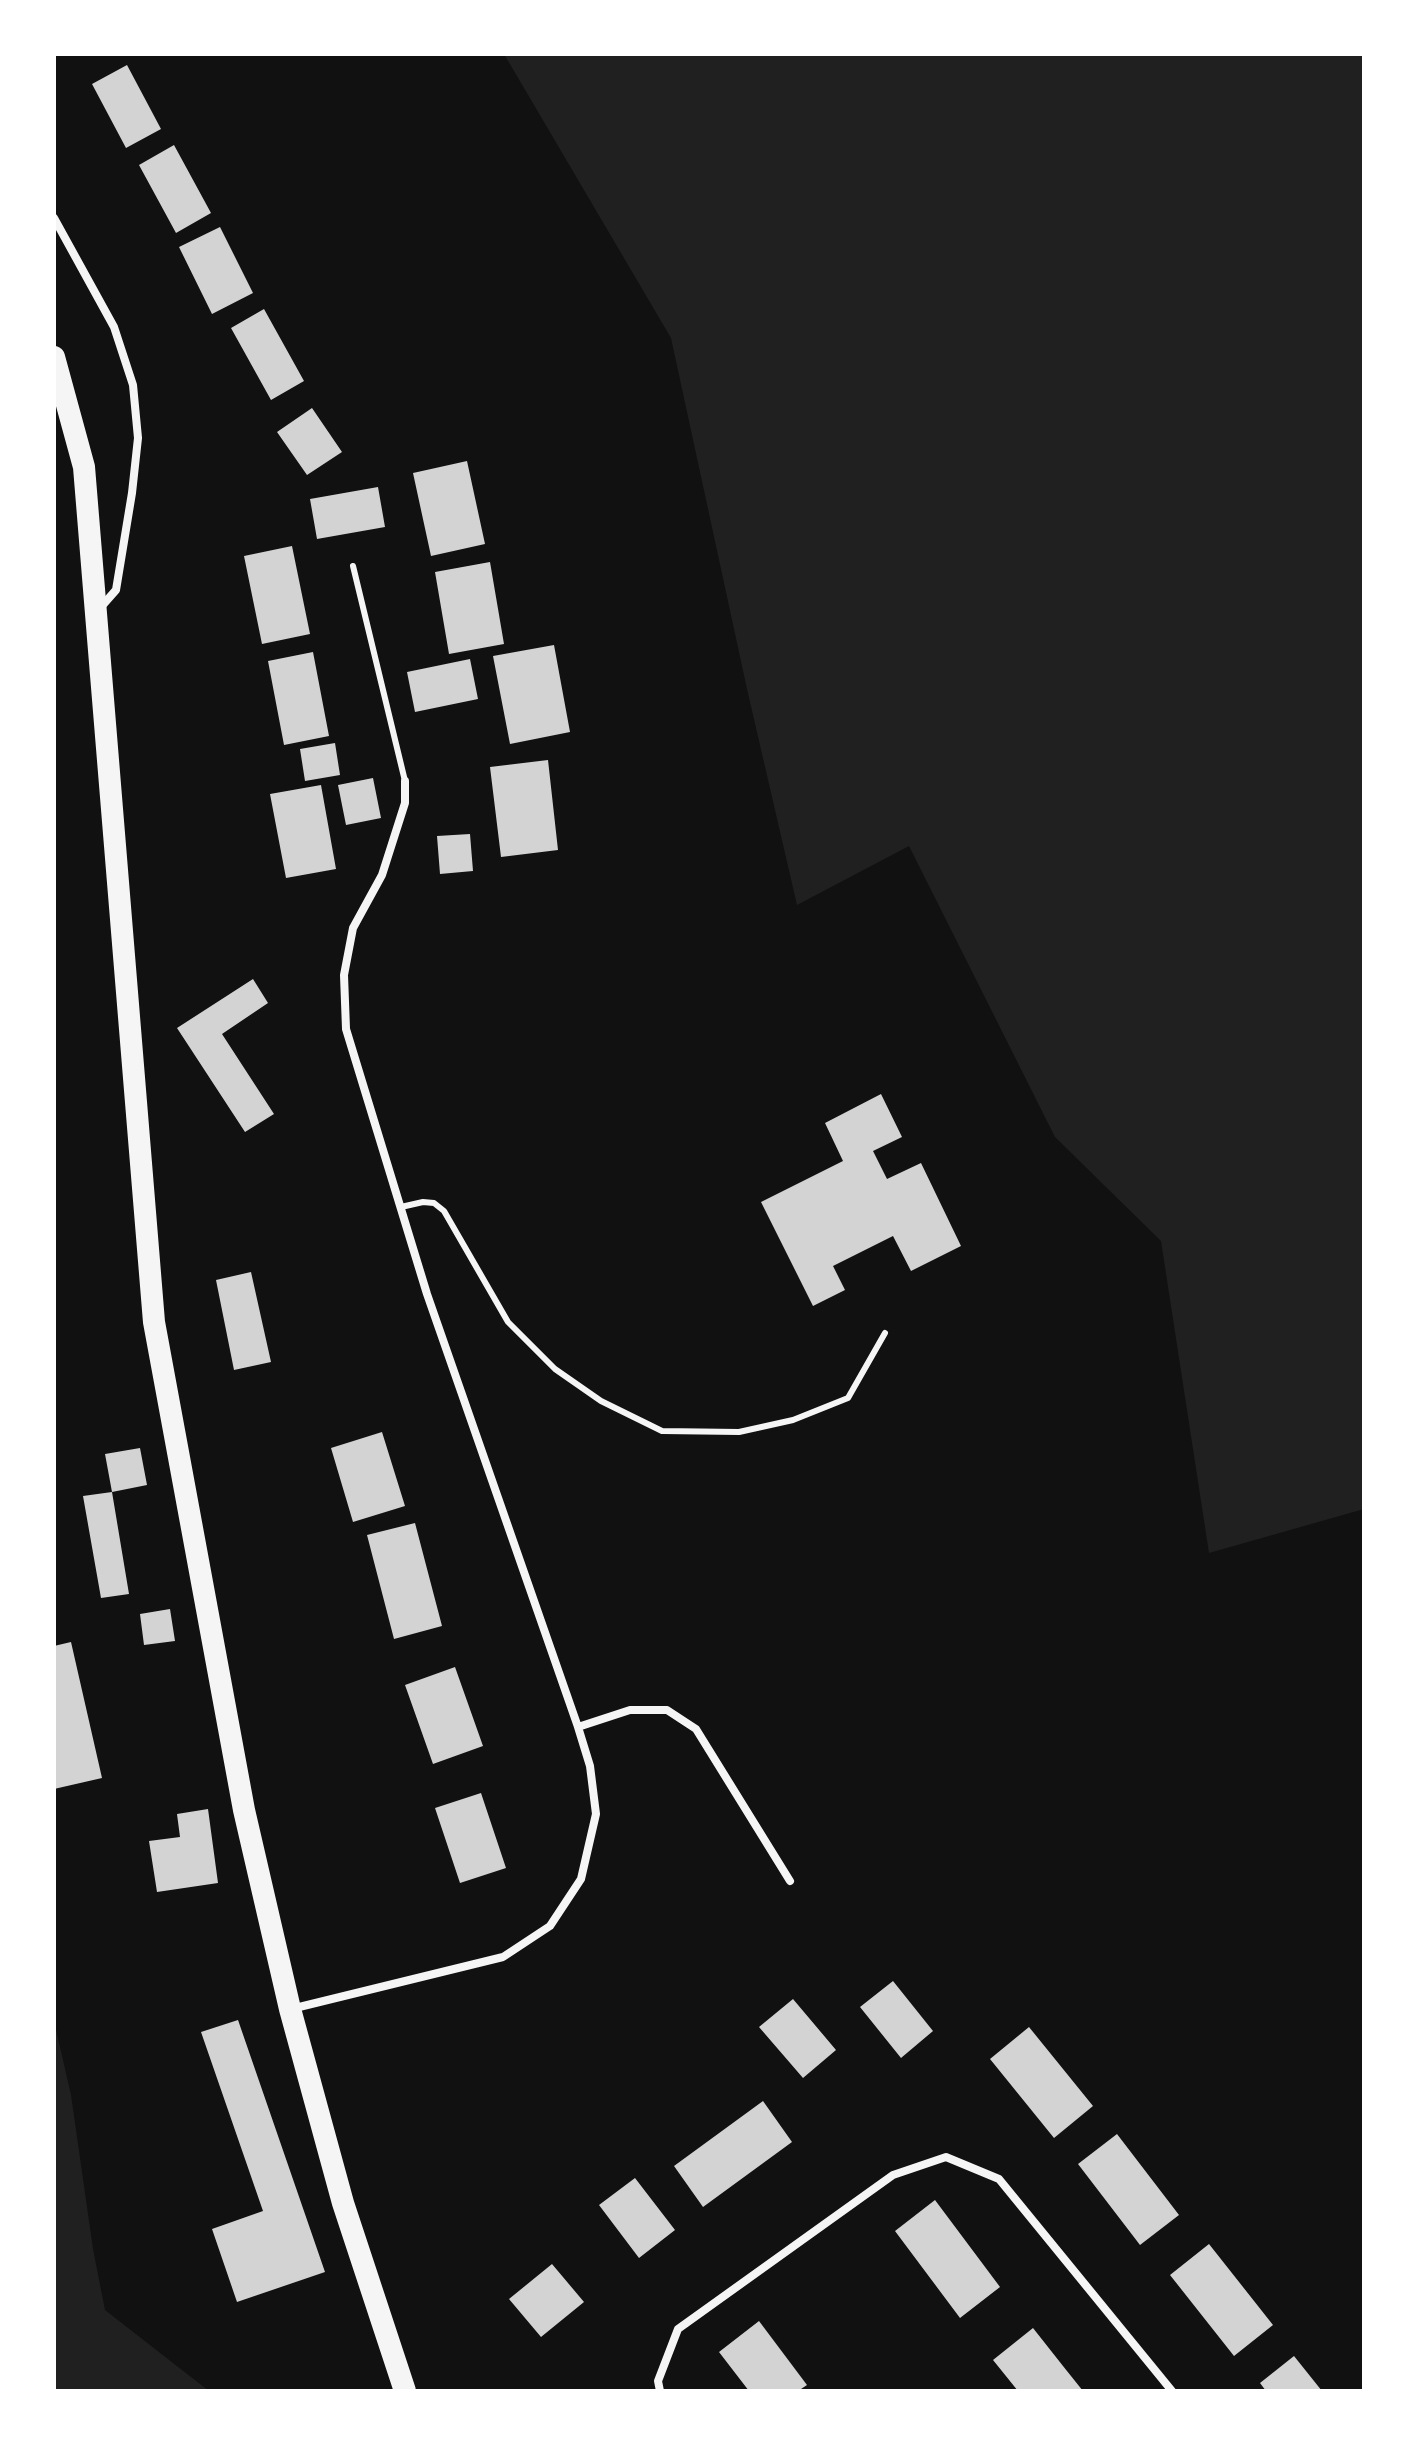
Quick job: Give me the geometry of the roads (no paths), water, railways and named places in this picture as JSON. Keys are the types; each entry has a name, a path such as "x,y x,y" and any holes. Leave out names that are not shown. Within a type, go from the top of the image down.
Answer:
{"highway":[{"path":"54,357 84,467 154,1322 244,1810 290,2009 343,2203 405,2391"}],"street":[{"path":"54,218 114,327 133,385 138,438 116,590 94,614"},
{"path":"290,2009 503,1957 550,1926 581,1879 596,1814 590,1766 578,1727 427,1294 346,1029 344,975 353,928 382,875 405,803 405,781"},
{"path":"578,1727 630,1710 667,1710 696,1729 790,1881"},
{"path":"660,2391 658,2381 678,2329 893,2175 946,2157 999,2179 1172,2391"}],"lane":[{"path":"353,566 405,781"},
{"path":"401,1207 434,1203 444,1211 508,1322 555,1369 601,1401 662,1431 739,1432 793,1420 848,1398 885,1333"}]}
